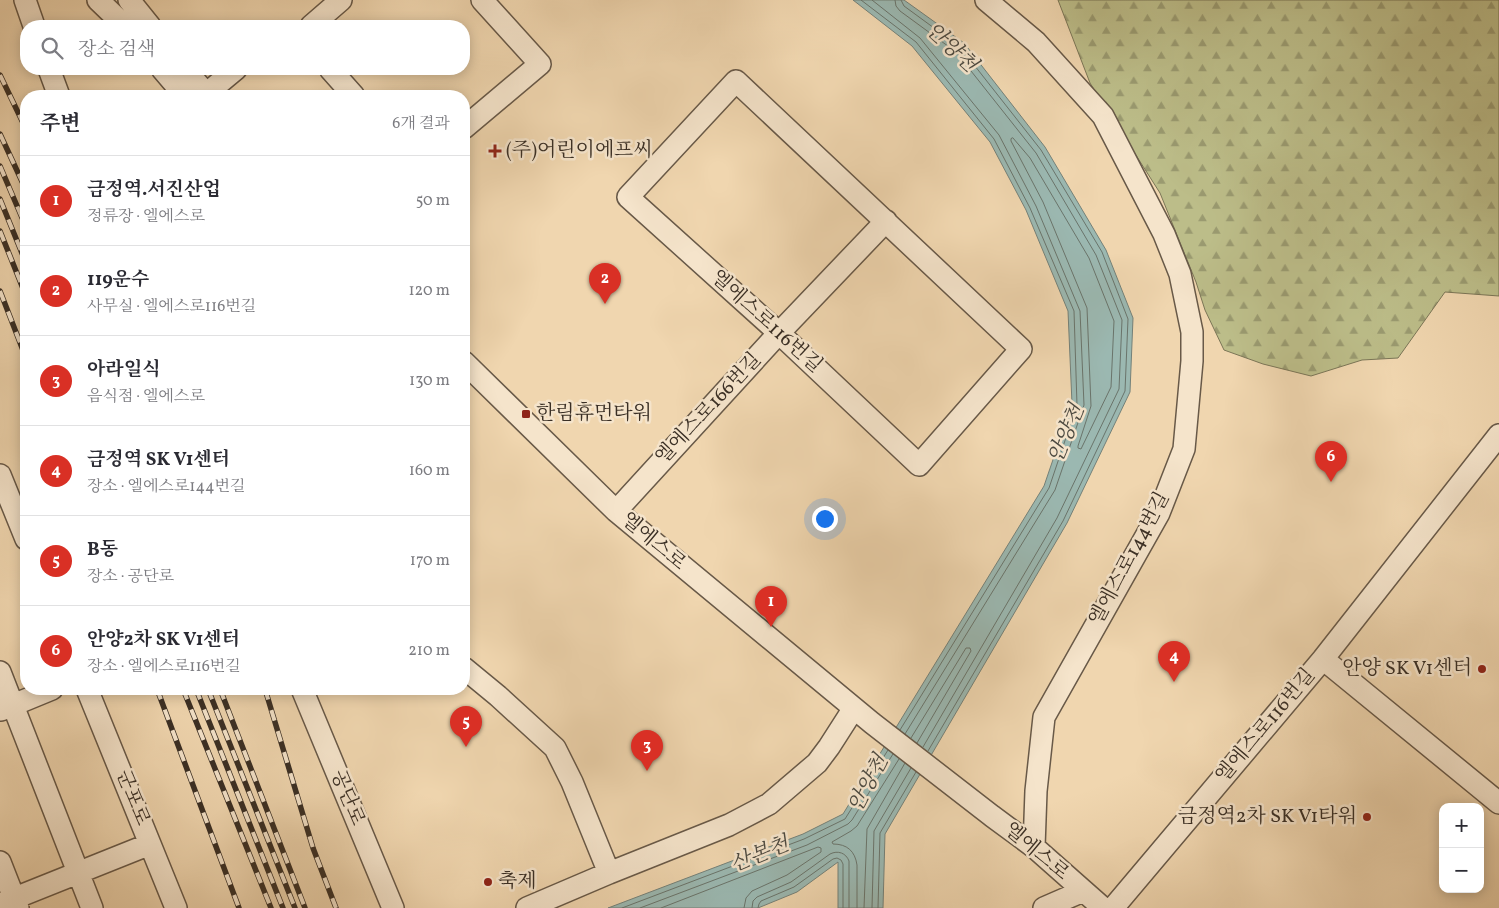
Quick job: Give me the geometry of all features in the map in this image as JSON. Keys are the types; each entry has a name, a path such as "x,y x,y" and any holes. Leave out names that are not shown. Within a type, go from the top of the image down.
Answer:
{"street":[{"path":"25,0 32,20"},
{"path":"98,0 119,20"},
{"path":"129,0 145,20"},
{"path":"318,20 341,0"},
{"path":"470,123 540,64 482,0"},
{"name":"엘에스로144번길","path":"986,0 1036,42 1103,116 1164,234 1180,274 1192,332 1192,361 1184,449 1159,513 1044,717 1036,791 1034,847"},
{"path":"51,75 57,90"},
{"path":"170,75 190,90"},
{"path":"187,75 193,90"},
{"path":"202,90 226,75"},
{"path":"335,75 349,90"},
{"name":"엘에스로116번길","path":"736,81 886,221 1022,349 920,464 779,333 628,197 736,81"},
{"name":"엘에스로166번길","path":"616,511 779,333 886,221"},
{"name":"엘에스로","path":"470,368 616,511 872,723 1034,847 1103,908"},
{"name":"엘에스로116번길","path":"1114,908 1323,660 1499,435"},
{"path":"0,474 20,524"},
{"name":"엘에스로116번길","path":"1323,660 1499,803"},
{"path":"0,672 7,708 92,908"},
{"path":"470,673 555,748 572,782 608,873"},
{"path":"7,708 38,695"},
{"name":"군포로","path":"89,695 176,908"},
{"name":"공단로","path":"304,695 393,908"},
{"path":"528,908 608,873 729,825 769,804 816,763 829,748 854,708"},
{"path":"0,862 11,903 150,844"},
{"path":"1044,908 1083,891"}],"green space":[{"path":"1058,0 1499,0 1499,296 1445,292 1398,358 1362,360 1311,376 1263,364 1224,350 1205,310 1196,282 1160,193 1090,83"}],"water":[{"path":"853,0 904,0 964,43 1045,147 1106,250 1133,318 1130,392 1067,523 885,834 883,908 838,908 838,862 797,892 758,908 608,908 803,834 843,814 1044,486 1072,404 1068,311 1026,210 990,142 912,46"}],"railway":[{"path":"0,75 20,117"},
{"path":"0,134 20,177"},
{"path":"0,166 20,213"},
{"path":"0,199 20,248"},
{"path":"0,231 20,281"},
{"path":"0,291 20,343"},
{"path":"159,695 239,908"},
{"path":"185,695 271,908"},
{"path":"198,695 283,908"},
{"path":"210,695 295,908"},
{"path":"222,695 305,908"},
{"path":"267,695 313,848 336,908"}],"place":[{"name":"(주)어린이에프씨","path":"495,151"},
{"name":"119운수","path":"605,304"},
{"name":"한림휴먼타워","path":"526,414"},
{"name":"안양2차 SK V1센터","path":"1331,482"},
{"name":"금정역.서진산업","path":"771,627"},
{"name":"안양 SK V1센터","path":"1482,669"},
{"name":"금정역 SK V1센터","path":"1174,682"},
{"name":"B동","path":"466,747"},
{"name":"아라일식","path":"647,771"},
{"name":"금정역2차 SK V1타워","path":"1367,817"},
{"name":"축제","path":"488,882"}],"water label":[{"name":"안양천","path":"951,48"},
{"name":"안양천","path":"1067,434"},
{"name":"안양천","path":"869,784"},
{"name":"산본천","path":"760,855"}]}
